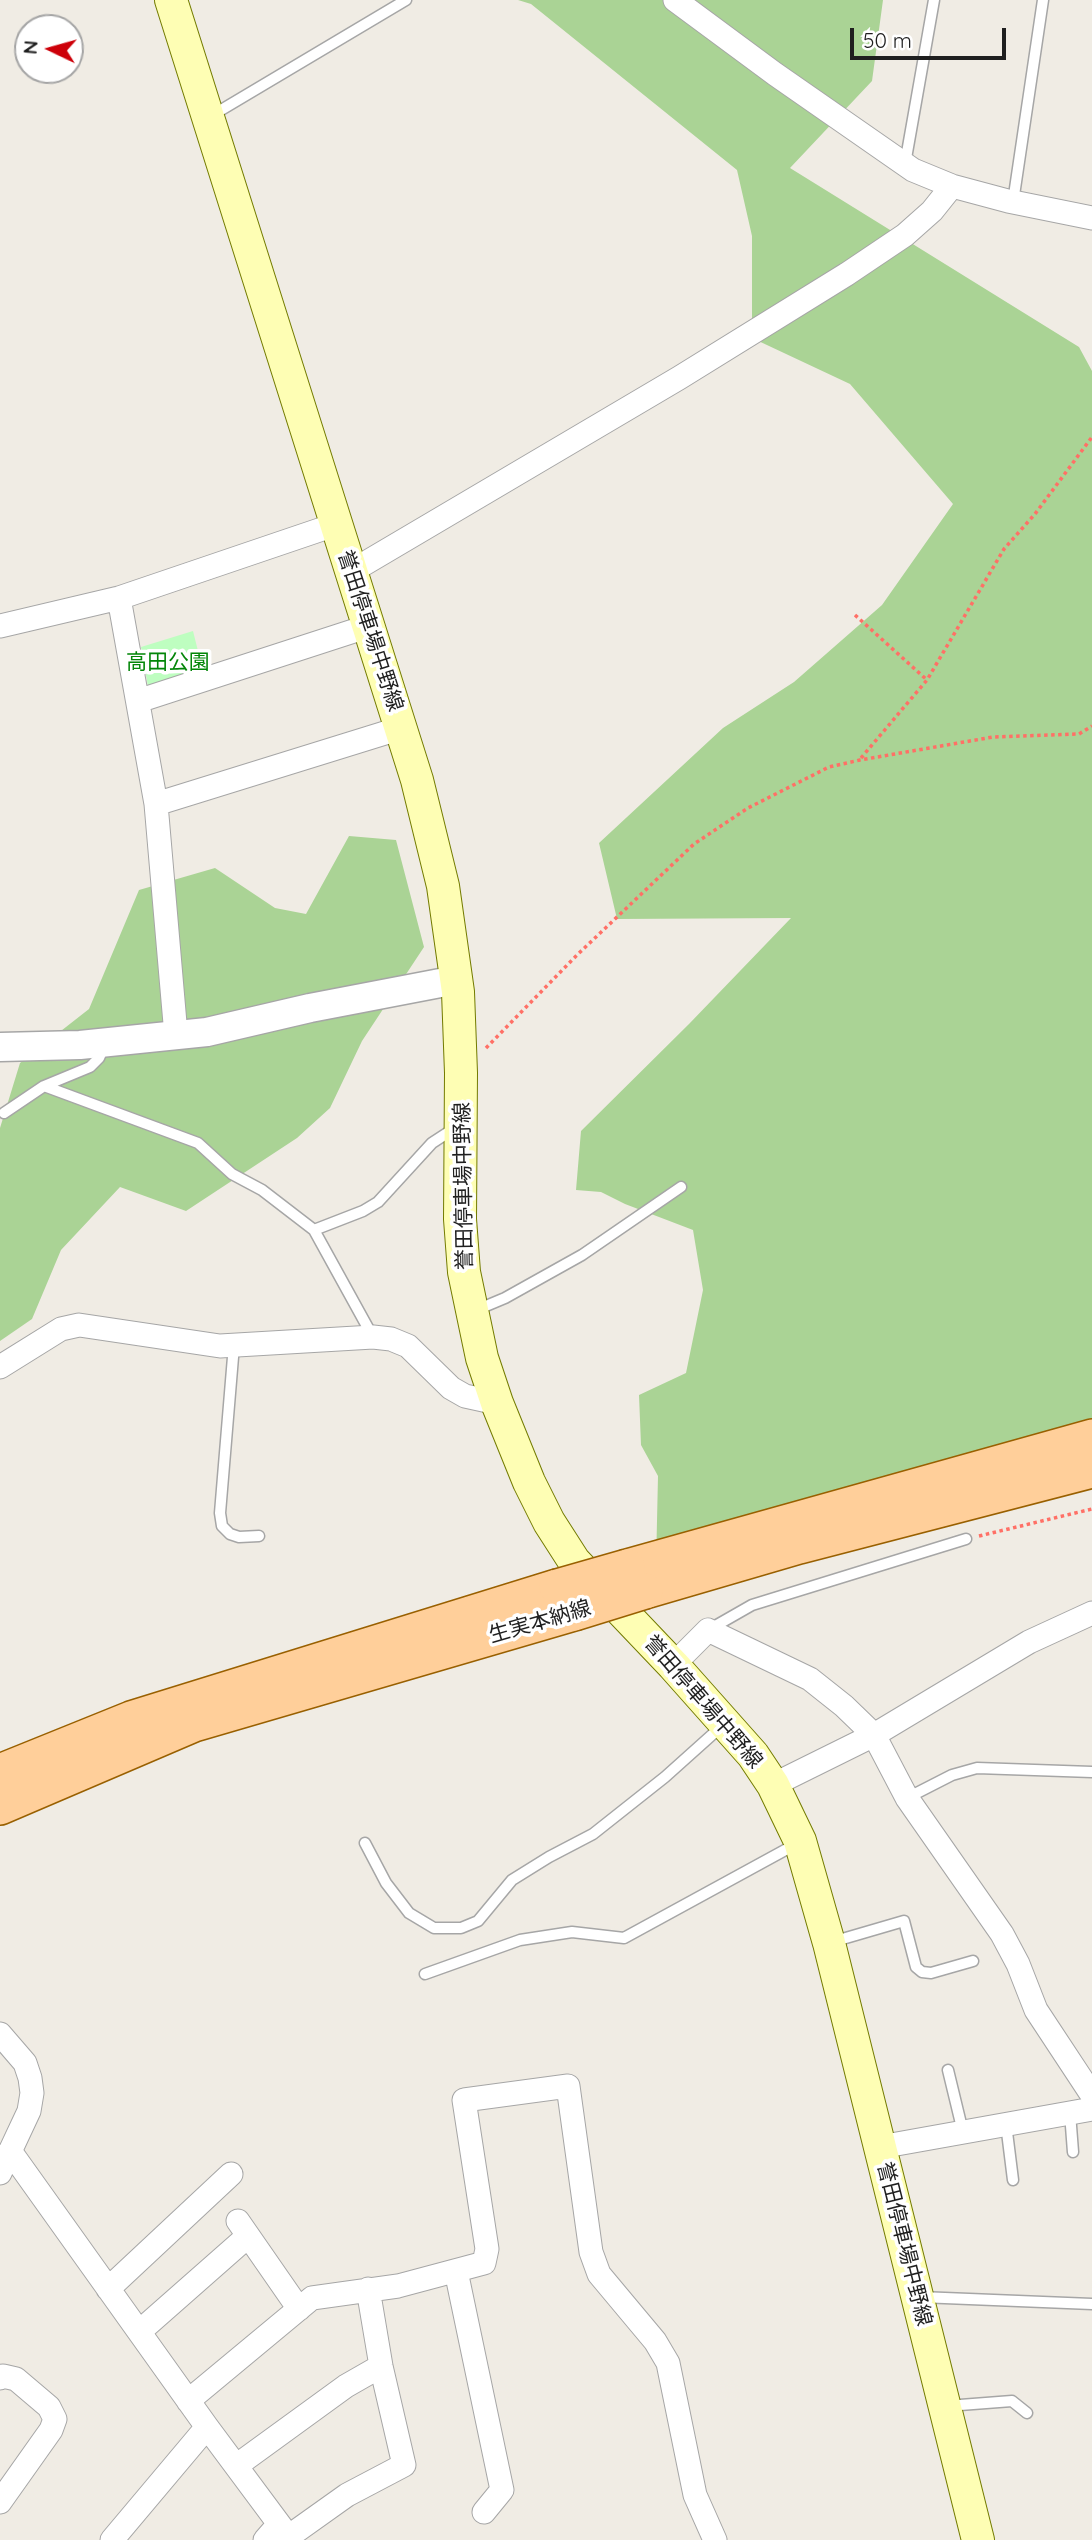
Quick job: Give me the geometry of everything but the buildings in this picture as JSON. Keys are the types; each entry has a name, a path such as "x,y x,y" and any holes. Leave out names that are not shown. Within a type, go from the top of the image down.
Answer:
{"main road":[{"name":"誉田停車場中野線","path":"171,0 417,780 443,886 456,980 461,1073 460,1219 464,1272 482,1358 529,1482 549,1522 568,1551 753,1755 773,1786 800,1841 829,1942 978,2540"},
{"name":"生実本納線","path":"0,1772 156,1710 566,1600 1092,1437"},
{"name":"生実本納線","path":"636,1579 799,1546 1092,1470"},
{"name":"生実本納線","path":"0,1807 194,1724 566,1600"}],"street":[{"path":"675,0 775,74 905,164 953,186 1013,202 1092,218"},
{"path":"352,571 679,378 847,274 905,235 932,211 953,186"},
{"path":"0,625 119,598 337,524"},
{"path":"119,598 156,804 176,1035"},
{"path":"138,701 369,626"},
{"path":"156,804 401,728"},
{"path":"0,1048 106,1043 206,1032 456,980"},
{"path":"0,1367 61,1329 79,1325 220,1346 373,1337 391,1339 408,1346 452,1388 465,1395 497,1403"},
{"path":"773,1786 874,1735 1029,1642 1092,1613"},
{"path":"673,1665 708,1630 810,1679 874,1735 908,1798 1002,1934 1018,1964 1036,2010 1092,2095"},
{"path":"0,2034 25,2063 32,2093 29,2111 0,2173"},
{"path":"188,2401 312,2298 398,2286 484,2263 487,2249 464,2100 568,2086 591,2252 599,2274 655,2341 668,2363 695,2494 715,2540"},
{"path":"880,2147 1081,2111"},
{"path":"10,2151 236,2466 281,2535 347,2495 404,2465 381,2366 368,2289"},
{"path":"108,2289 231,2174"},
{"path":"139,2332 243,2228 299,2309"},
{"path":"456,2271 502,2490 484,2512"},
{"path":"236,2466 346,2386 381,2366"},
{"path":"0,2378 3,2376 16,2379 49,2407 55,2419 51,2430 0,2501"},
{"path":"112,2540 207,2427"}],"lane":[{"path":"208,118 406,0"},
{"path":"905,164 934,0"},
{"path":"1013,202 1043,0"},
{"path":"4,1113 44,1086 90,1067 99,1058 106,1043"},
{"path":"44,1086 198,1143 232,1174 262,1190 314,1230 373,1337"},
{"path":"314,1230 363,1211 377,1202 432,1143 461,1124"},
{"path":"471,1312 505,1298 582,1255 681,1187"},
{"path":"234,1345 220,1513 222,1526 230,1534 239,1537 258,1535"},
{"path":"708,1630 752,1605 966,1539"},
{"path":"365,1843 386,1883 409,1913 434,1928 461,1928 478,1921 512,1880 593,1834 665,1777 725,1723"},
{"path":"908,1798 951,1775 977,1768 1092,1772"},
{"path":"425,1974 520,1940 572,1932 624,1938 800,1841"},
{"path":"829,1942 904,1921 916,1967 922,1972 931,1973 973,1961"},
{"path":"948,2070 963,2132"},
{"path":"1073,2152 1081,2111"},
{"path":"1006,2124 1013,2180"},
{"path":"917,2297 1092,2304"},
{"path":"944,2406 1012,2401 1027,2413"}],"path":[{"path":"860,760 926,680 1004,549 1035,514 1092,437"},
{"path":"855,615 926,680"},
{"path":"461,1073 577,955 694,844 748,808 829,767 993,737 1079,734 1092,726"},
{"path":"966,1539 1092,1509"}],"green space":[{"path":"518,0 883,0 872,81 790,168 1079,347 1092,371 1092,1421 656,1566 658,1476 641,1445 639,1395 686,1373 703,1290 693,1230 601,1192 576,1190 581,1131 791,918 617,919 599,843 723,728 794,682 882,605 953,504 850,384 752,338 752,236 737,170 531,4"},
{"name":"高田公園","path":"193,631 204,675 149,692 141,647"},
{"path":"349,836 396,840 424,947 362,1041 330,1108 297,1138 186,1211 120,1187 61,1250 32,1319 0,1341 0,1128 20,1063 89,1009 139,890 215,868 275,908 306,914"}]}
